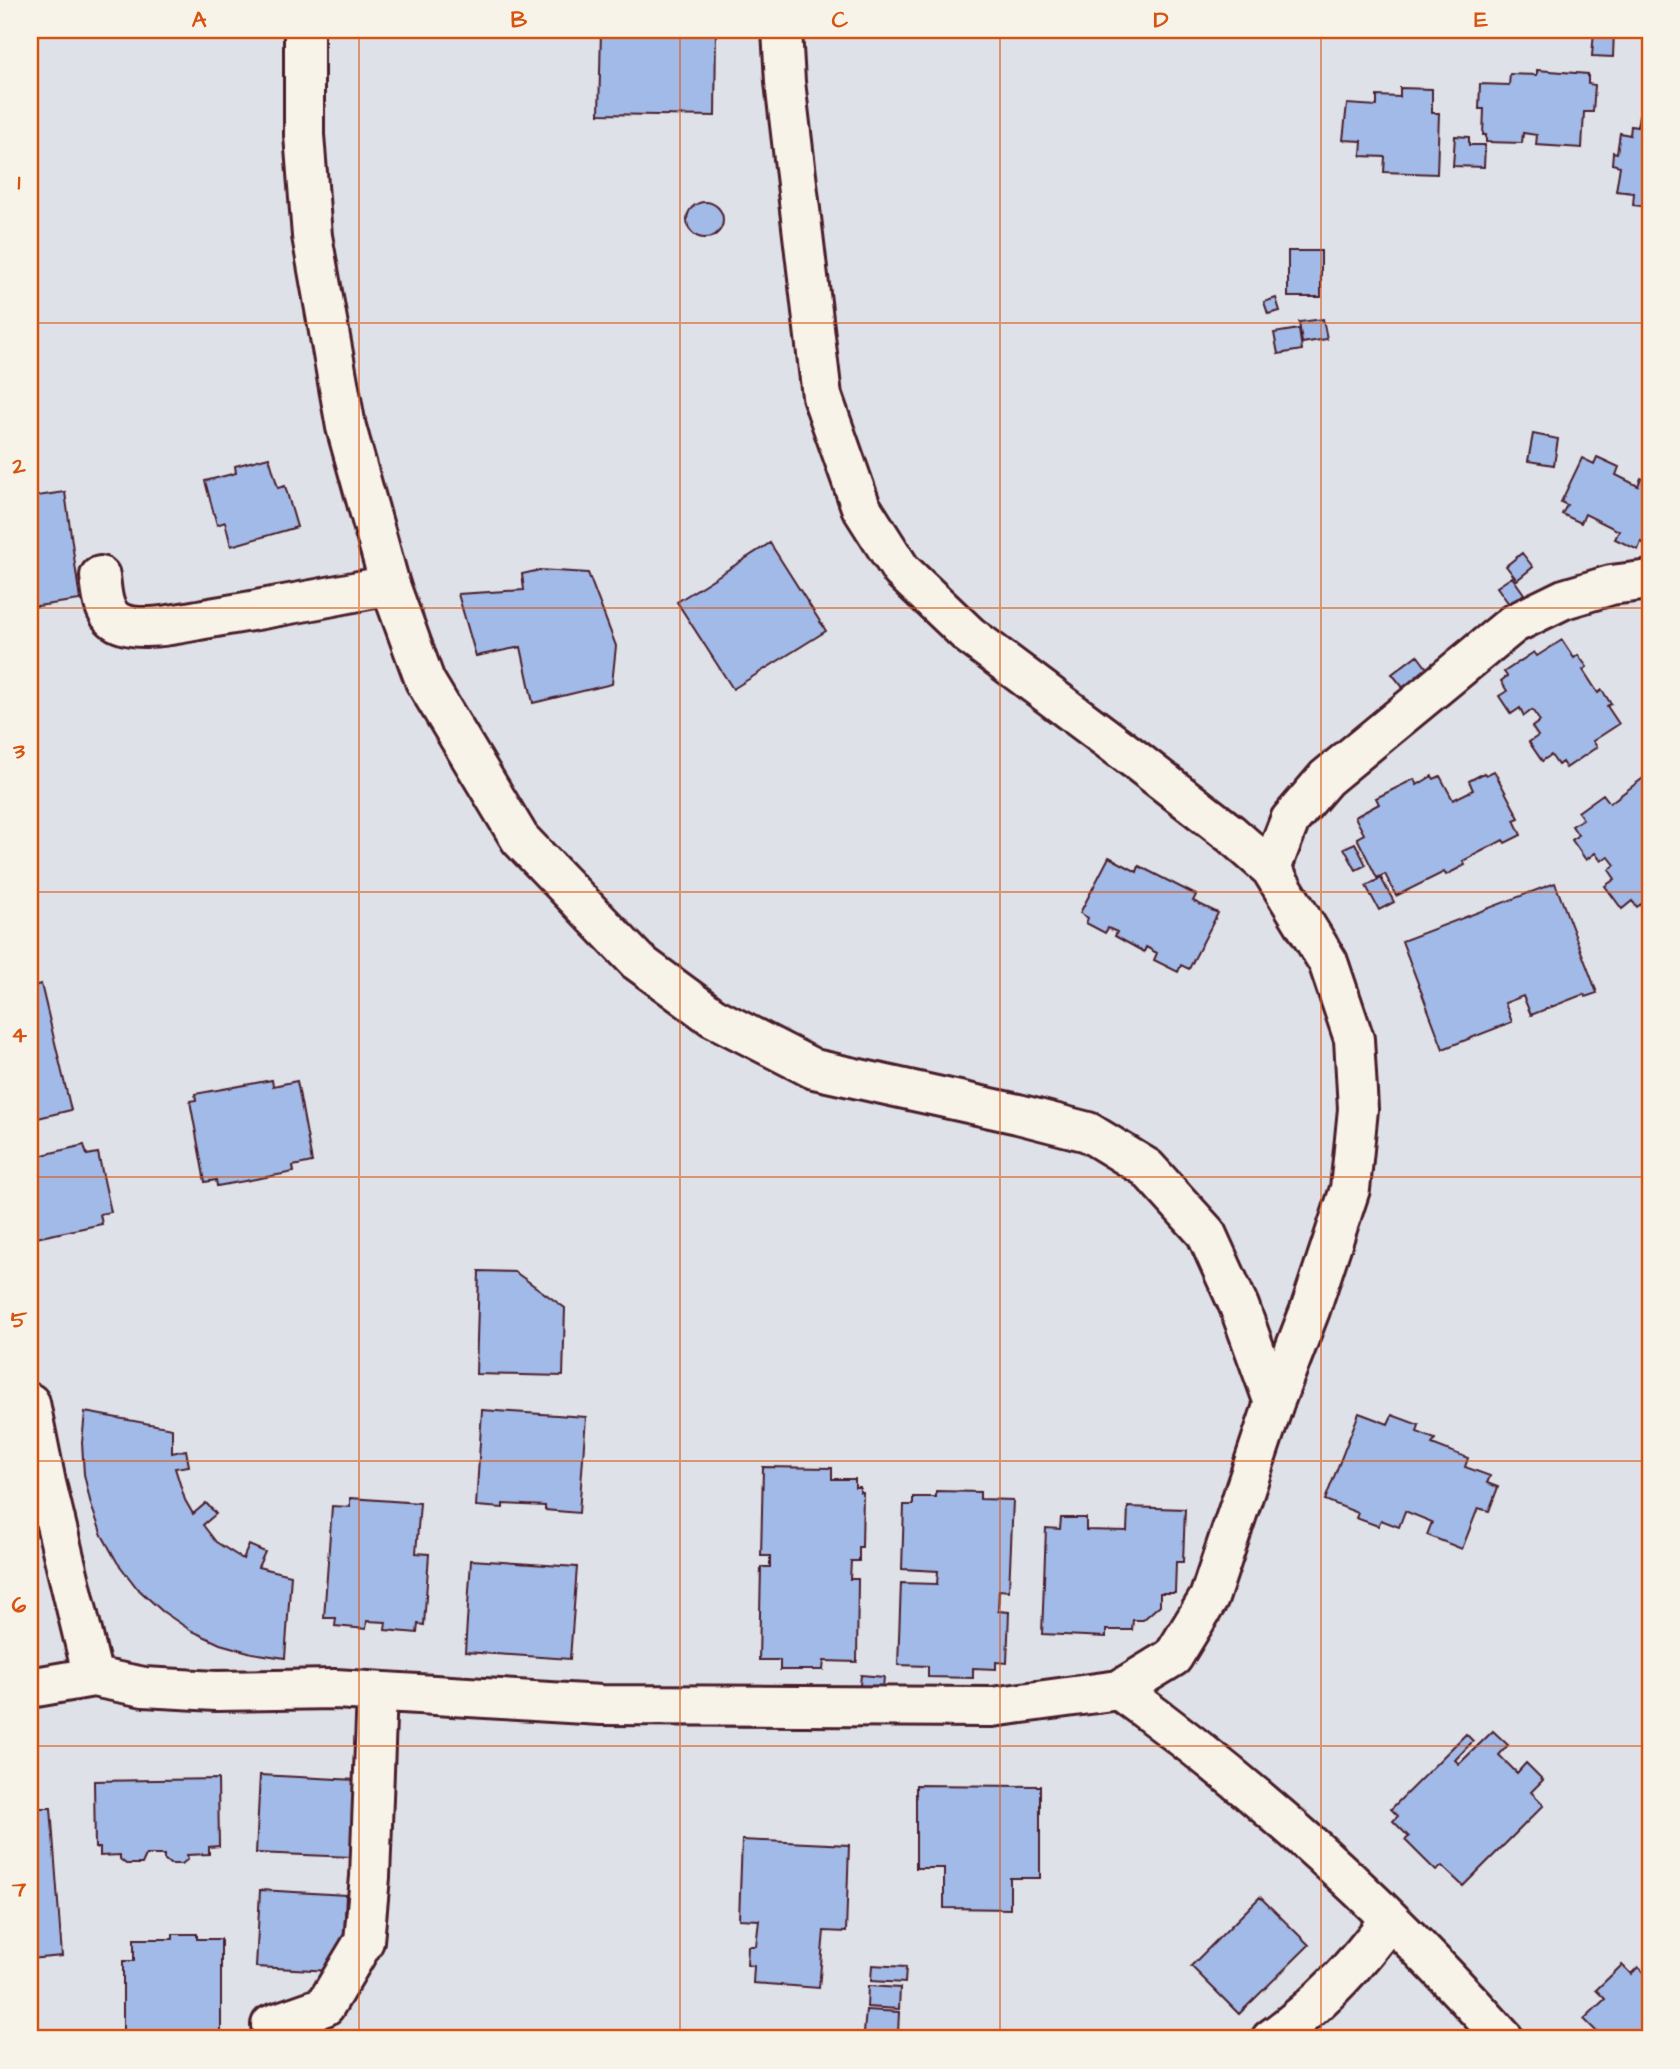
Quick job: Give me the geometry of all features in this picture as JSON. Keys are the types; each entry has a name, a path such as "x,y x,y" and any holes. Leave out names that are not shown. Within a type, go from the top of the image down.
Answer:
{"street":[{"path":"304,30 304,135 312,236 346,427 390,585 425,681 520,839 637,961 713,1017 814,1069 1088,1132 1147,1168 1206,1233 1239,1306 1274,1403"},
{"path":"30,1688 93,1677 144,1686 216,1691 335,1689 601,1705 992,1707 1119,1690 1173,1657 1209,1598 1274,1403 1310,1310 1350,1189 1358,1108 1354,1039 1328,962 1271,869 1231,834 1137,761 969,635 901,570 861,507 822,396 786,96 782,30"},
{"path":"100,576 103,603 112,618 135,626 163,625 269,609 390,585"},
{"path":"1271,869 1290,820 1326,778 1513,624 1564,598 1611,585 1650,580"},
{"path":"30,1403 46,1483 93,1677"},
{"path":"1119,1690 1175,1730 1327,1859 1504,2039"},
{"path":"271,2025 325,2006 364,1941 370,1877 377,1692"},
{"path":"1271,2039 1299,2019 1332,1989 1363,1956 1389,1920"}],"building":[{"path":"601,30 716,30 715,116 599,114"},
{"path":"1594,30 1614,30 1613,57 1592,56"},
{"path":"1537,70 1588,74 1588,84 1595,85 1593,112 1584,112 1582,148 1536,145 1537,135 1523,133 1522,143 1486,142 1486,135 1483,135 1484,109 1479,109 1480,84 1509,85 1510,74 1537,75"},
{"path":"1400,88 1432,89 1432,113 1439,113 1437,174 1384,172 1385,157 1361,156 1362,141 1343,140 1347,104 1377,106 1377,96 1400,97"},
{"path":"1648,111 1650,207 1633,205 1634,193 1616,191 1620,166 1612,164 1620,133 1630,135 1631,126 1637,127 1639,115 1647,116"},
{"path":"1455,136 1469,137 1469,145 1485,145 1484,167 1453,166"},
{"path":"705,202 718,207 723,220 718,233 705,238 692,233 687,220 692,207"},
{"path":"1288,251 1321,251 1321,297 1288,297"},
{"path":"1276,298 1280,311 1268,314 1264,302"},
{"path":"1323,319 1327,339 1302,343 1299,322"},
{"path":"1299,329 1302,350 1278,354 1274,333"},
{"path":"1533,434 1558,439 1554,465 1528,461"},
{"path":"269,457 278,488 285,486 297,527 231,546 225,522 217,525 205,481 236,473 235,466"},
{"path":"1597,457 1619,467 1616,475 1638,486 1641,478 1650,482 1649,546 1641,542 1638,550 1615,539 1619,531 1585,514 1581,523 1562,514 1567,505 1561,502 1582,458 1594,464"},
{"path":"65,492 80,600 30,607 30,497"},
{"path":"770,543 826,631 733,689 677,602"},
{"path":"1522,553 1533,567 1517,580 1506,566"},
{"path":"540,570 588,573 616,646 612,684 533,703 521,647 476,656 458,594 524,590 522,574"},
{"path":"1512,577 1524,594 1509,604 1497,587"},
{"path":"1562,640 1574,658 1578,655 1587,667 1583,670 1598,693 1602,690 1611,704 1607,706 1619,724 1593,741 1597,747 1566,768 1562,762 1558,765 1551,755 1542,761 1529,742 1538,736 1532,727 1540,721 1532,710 1524,716 1520,708 1511,714 1499,696 1507,691 1501,681 1507,676 1504,672 1534,652 1537,656"},
{"path":"1417,655 1429,671 1405,690 1392,674"},
{"path":"1494,771 1519,818 1514,820 1521,835 1505,843 1503,840 1463,861 1465,865 1446,875 1444,872 1396,896 1385,874 1377,878 1357,838 1364,834 1355,817 1379,804 1376,798 1414,779 1417,785 1432,776 1434,779 1440,776 1453,800 1473,790 1469,781"},
{"path":"1650,773 1650,907 1646,910 1641,904 1637,907 1632,901 1622,909 1605,886 1615,879 1609,870 1615,865 1608,856 1601,861 1595,853 1586,860 1572,840 1578,835 1572,826 1583,819 1578,812 1603,794 1610,803"},
{"path":"1355,843 1366,865 1356,870 1344,848"},
{"path":"1109,857 1137,872 1139,866 1196,895 1193,901 1218,913 1189,969 1181,965 1178,972 1154,960 1157,953 1146,947 1144,952 1115,936 1117,932 1108,928 1105,933 1086,923 1088,918 1080,913"},
{"path":"1381,878 1394,902 1379,910 1366,886"},
{"path":"1555,883 1597,993 1585,997 1584,994 1531,1015 1523,996 1505,1003 1512,1022 1443,1049 1402,941"},
{"path":"41,984 71,1110 30,1120 30,987"},
{"path":"272,1080 273,1086 297,1081 312,1162 293,1166 294,1172 217,1186 216,1180 205,1182 190,1101 196,1100 195,1094"},
{"path":"84,1145 87,1155 98,1153 111,1212 100,1214 102,1224 36,1238 34,1230 30,1231 30,1158"},
{"path":"479,1271 515,1272 565,1308 563,1376 476,1374"},
{"path":"482,1410 586,1417 579,1513 545,1510 545,1506 476,1506"},
{"path":"85,1412 172,1428 172,1453 186,1450 189,1466 175,1468 185,1500 193,1514 206,1503 216,1514 203,1525 216,1542 243,1559 249,1545 265,1552 258,1567 291,1575 285,1658 220,1644 190,1630 162,1611 137,1588 117,1562 102,1535 91,1505 84,1474 82,1443"},
{"path":"1359,1413 1388,1424 1392,1415 1419,1425 1417,1432 1435,1439 1432,1444 1468,1458 1465,1467 1490,1476 1487,1483 1498,1487 1489,1511 1478,1508 1462,1549 1427,1535 1432,1522 1405,1511 1399,1527 1381,1520 1378,1526 1356,1518 1358,1513 1325,1500"},
{"path":"763,1467 832,1468 832,1479 855,1479 855,1487 860,1487 860,1492 863,1492 862,1547 859,1547 859,1561 851,1561 850,1579 858,1579 857,1662 824,1661 823,1670 780,1670 780,1660 759,1660 761,1567 770,1567 770,1556 761,1556"},
{"path":"936,1491 980,1492 980,1499 1013,1500 1009,1591 999,1590 998,1611 1009,1612 1007,1663 996,1662 996,1669 973,1668 973,1678 928,1677 928,1666 898,1665 901,1583 937,1584 938,1571 902,1569 904,1505 913,1505 913,1497 936,1497"},
{"path":"350,1498 420,1503 416,1553 429,1554 424,1625 418,1624 417,1633 385,1630 386,1622 367,1621 366,1629 335,1626 336,1618 324,1618 332,1506 350,1507"},
{"path":"1128,1507 1185,1509 1183,1562 1176,1562 1175,1593 1160,1593 1160,1605 1143,1620 1133,1620 1132,1630 1106,1630 1106,1637 1042,1634 1046,1528 1060,1529 1061,1518 1086,1518 1086,1530 1127,1531"},
{"path":"471,1560 577,1567 570,1659 465,1652"},
{"path":"861,1675 884,1677 882,1698 859,1695"},
{"path":"1493,1731 1508,1745 1499,1755 1517,1773 1526,1763 1543,1780 1531,1792 1544,1805 1463,1886 1442,1866 1436,1871 1405,1840 1409,1837 1393,1821 1398,1816 1391,1809 1466,1734 1473,1741 1455,1760 1459,1764"},
{"path":"260,1775 356,1780 352,1857 256,1853"},
{"path":"218,1779 219,1846 209,1847 209,1854 187,1855 188,1859 182,1864 170,1864 164,1859 164,1855 146,1855 142,1864 126,1864 120,1859 120,1855 100,1856 100,1848 95,1848 94,1781"},
{"path":"916,1785 1040,1786 1040,1878 1010,1878 1010,1909 944,1908 944,1868 916,1868"},
{"path":"30,1808 51,1808 62,1956 30,1959"},
{"path":"742,1840 849,1845 846,1932 824,1931 819,1988 753,1983 754,1966 747,1965 748,1946 756,1946 759,1920 739,1919"},
{"path":"260,1890 346,1895 343,1957 332,1971 256,1967"},
{"path":"1260,1897 1309,1945 1239,2014 1191,1966"},
{"path":"173,1934 197,1934 197,1939 221,1939 221,2039 123,2039 123,1961 134,1961 134,1939 173,1939"},
{"path":"872,1965 906,1967 905,1983 871,1981"},
{"path":"1622,1965 1631,1974 1638,1967 1647,1976 1650,1972 1650,2039 1604,2039 1584,2019 1605,1999 1596,1990"},
{"path":"868,1986 900,1988 899,2009 867,2007"},
{"path":"866,2010 899,2012 898,2034 864,2033"},
{"path":"30,2023 50,2039 30,2039"}]}
